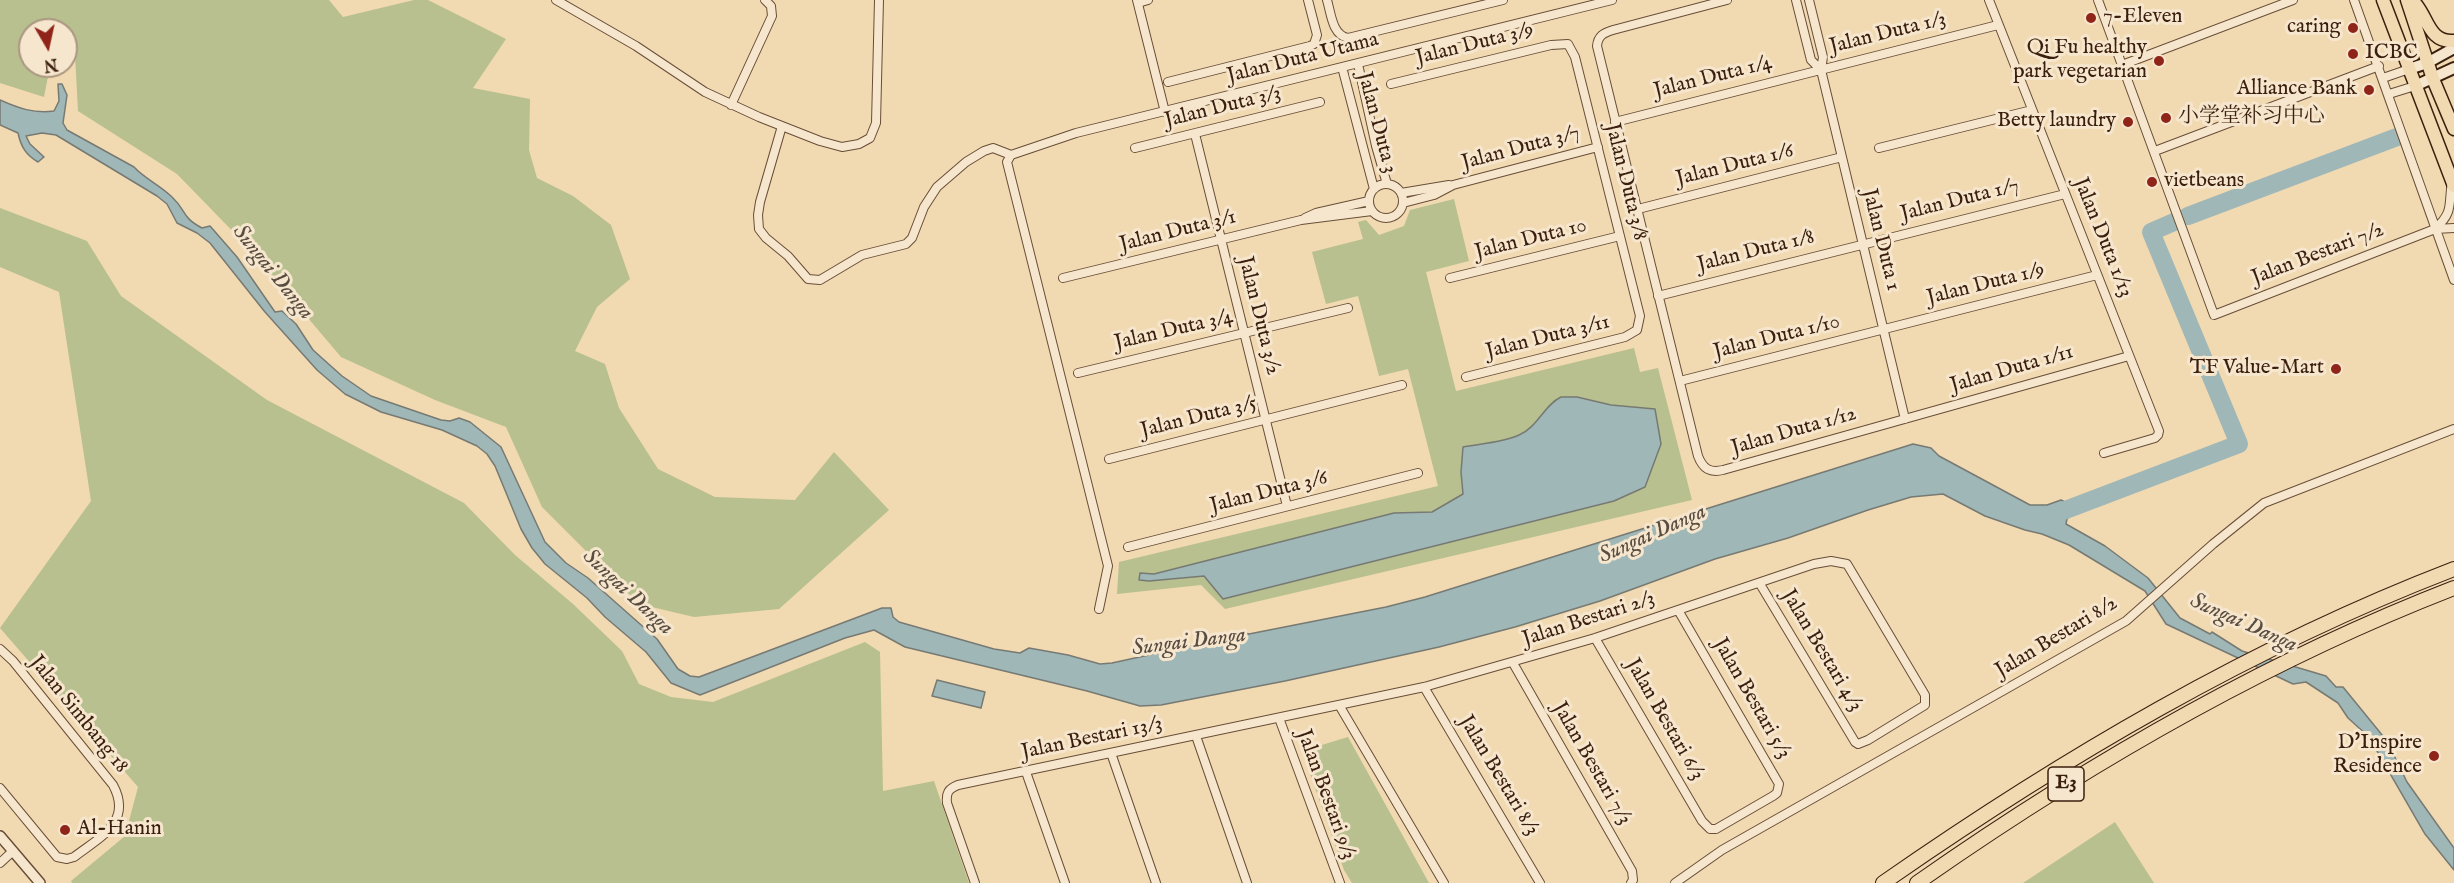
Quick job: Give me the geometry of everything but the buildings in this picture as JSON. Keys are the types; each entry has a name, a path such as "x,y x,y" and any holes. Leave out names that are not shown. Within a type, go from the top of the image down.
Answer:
{"highway":[{"name":"E3","path":"1883,883 1983,815 2093,746 2200,687 2310,630 2454,569"},
{"name":"E3","path":"1917,883 2041,799 2222,695 2333,639 2454,588"}],"main road":[{"path":"2383,0 2453,184"},
{"path":"2407,0 2427,63 2454,129"},
{"path":"2412,0 2418,5 2429,30 2438,38 2454,40"},
{"path":"2409,69 2427,63 2454,48"},
{"path":"2415,86 2454,68"}],"street":[{"path":"556,0 636,46 705,92 782,126 842,147 859,144 870,138 876,123 879,0"},
{"path":"731,105 772,16 771,6 765,0"},
{"path":"1148,0 1137,1 1165,112"},
{"path":"1168,82 1314,44 1317,35 1308,0"},
{"path":"1327,0 1336,30 1348,38 1503,0"},
{"name":"Jalan Duta Utama","path":"1009,159 1077,133 1358,64 1589,3 1609,0"},
{"path":"1680,381 1598,56 1598,39 1604,33 1612,30 1727,0"},
{"name":"Jalan Duta 1","path":"1796,0 1811,60 1821,70"},
{"name":"Jalan Duta 1","path":"1809,0 1823,57 1821,70 1905,419"},
{"name":"Jalan Duta 1/13","path":"1989,0 2159,431 2158,435 2104,453"},
{"path":"2098,0 2155,152 2379,66"},
{"path":"2122,64 2293,0"},
{"path":"2354,0 2454,280"},
{"name":"Jalan Duta 1/3","path":"1821,70 1998,25"},
{"name":"Jalan Duta 3/9","path":"1391,84 1551,45 1568,44"},
{"name":"Jalan Duta 3/8","path":"1568,44 1575,57 1640,316 1637,330"},
{"name":"Jalan Duta 3","path":"1358,64 1387,184"},
{"name":"Jalan Duta 3","path":"1342,68 1374,189"},
{"path":"2383,78 2409,69"},
{"name":"Jalan Duta 1/4","path":"1615,122 1821,70"},
{"path":"2389,94 2415,86"},
{"name":"Jalan Duta 3/3","path":"1135,148 1320,102"},
{"path":"1879,148 2032,111"},
{"path":"782,126 760,202 759,229 774,247 813,281 820,280 867,253 906,244 912,238 924,207 937,187 984,151 993,148 1009,159 1108,566 1099,609"},
{"name":"Jalan Duta 3/2","path":"1195,134 1287,506"},
{"name":"Jalan Duta 3/7","path":"1403,203 1434,195 1454,185 1598,147"},
{"name":"Jalan Bestari 7/2","path":"2155,152 2185,241 2214,315 2435,229 2454,228"},
{"name":"Jalan Duta 1/6","path":"1638,209 1842,157"},
{"path":"1387,184 1395,187 1401,193 1403,203 1401,209 1393,217 1381,218 1372,211 1369,201 1374,189 1387,184"},
{"path":"2435,229 2452,211 2453,184"},
{"name":"Jalan Duta 3/7","path":"1401,193 1432,186 1454,185"},
{"name":"Jalan Duta 1/7","path":"1863,244 2065,194"},
{"name":"Jalan Duta 3/1","path":"1301,220 1316,213 1369,201"},
{"name":"Jalan Duta 3/1","path":"1063,278 1301,220 1372,211"},
{"name":"Jalan Duta 10","path":"1450,278 1620,236"},
{"name":"Jalan Duta 1/8","path":"1658,296 1863,244"},
{"name":"Jalan Duta 1/9","path":"1884,330 2097,275"},
{"name":"Jalan Duta 3/4","path":"1078,373 1348,309"},
{"name":"Jalan Duta 3/11","path":"1466,377 1624,337 1637,330"},
{"name":"Jalan Duta 1/10","path":"1680,381 1884,330"},
{"name":"Jalan Duta 1/11","path":"1905,419 2129,356"},
{"name":"Jalan Duta 1/12","path":"1680,381 1698,456 1707,470 1715,472 1905,419"},
{"name":"Jalan Duta 3/5","path":"1109,459 1402,385"},
{"name":"Jalan Bestari 8/2","path":"1675,883 1722,850 2126,621 2199,556 2264,503 2454,429"},
{"name":"Jalan Duta 3/6","path":"1128,547 1418,473"},
{"name":"Jalan Bestari 2/3","path":"1339,705 1424,687 1513,663 1760,584 1814,564 1831,561 1847,564 1926,701 1922,709 1868,740 1858,744 1851,737"},
{"name":"Jalan Bestari 4/3","path":"1760,584 1851,737"},
{"name":"Jalan Bestari 5/3","path":"1678,610 1779,784 1777,793 1773,796 1722,826 1710,829 1702,821"},
{"name":"Jalan Bestari 6/3","path":"1595,638 1702,821"},
{"name":"Jalan Simbang 18","path":"0,649 20,670 118,794 120,809 118,818 100,837 67,860 57,856 0,788"},
{"name":"Jalan Bestari 7/3","path":"1513,663 1632,871 1631,883"},
{"name":"Jalan Bestari 8/3","path":"1424,687 1540,883"},
{"path":"1339,705 1444,883"},
{"name":"Jalan Bestari 13/3","path":"975,883 950,813 947,795 950,788 1339,705"},
{"name":"Jalan Bestari 9/3","path":"1279,718 1340,883"},
{"path":"1196,735 1247,883"},
{"path":"1111,753 1156,883"},
{"path":"1026,772 1065,883"},
{"path":"0,836 40,883"},
{"path":"0,863 13,851"}],"green space":[{"path":"0,0 329,0 343,17 414,0 428,0 506,39 473,88 530,99 529,150 537,178 573,196 611,225 630,279 597,307 575,351 605,364 619,408 658,469 715,497 795,500 834,452 889,510 779,609 694,617 639,604 542,507 506,427 435,400 341,357 247,246 177,174 78,111 78,18 18,18 18,78 48,78 44,97 0,83"},
{"path":"1454,199 1469,261 1426,272 1456,391 1634,348 1640,372 1658,368 1692,500 1225,609 1201,585 1117,594 1119,562 1438,486 1408,369 1379,376 1358,296 1326,304 1312,252 1363,239 1358,222 1366,220 1379,235 1404,226 1410,210"},
{"path":"0,208 87,241 121,296 267,400 464,503 515,555 573,604 622,651 639,684 671,697 713,702 865,642 880,652 883,791 934,781 969,883 72,883 71,881 125,836 138,787 0,628 91,501 59,292 0,267"},
{"path":"1348,737 1429,883 1352,883 1344,870 1302,751"},
{"path":"2115,822 2154,883 2023,883"}],"water":[{"name":"Sungai Danga","path":"58,84 62,84 67,95 63,123 67,130 134,167 172,197 187,217 202,228 210,226 237,257 275,312 282,311 296,324 313,350 342,376 371,396 441,420 450,421 459,418 470,422 501,447 545,542 566,563 588,578 657,639 678,669 690,676 699,677 882,608 891,608 893,617 899,622 994,649 1020,653 1029,648 1100,664 1112,663 1231,637 1239,632 1249,634 1425,597 1913,444 1931,448 1939,456 2030,505 2047,505 2061,500 2069,504 2074,502 2077,510 2067,519 2066,524 2105,546 2148,578 2180,618 2210,634 2212,632 2242,651 2326,676 2336,687 2343,687 2387,741 2407,782 2454,848 2454,870 2425,834 2369,737 2348,718 2338,703 2306,682 2293,684 2166,624 2145,591 2069,545 1985,516 1943,494 1911,497 1868,510 1788,538 1715,559 1600,601 1515,627 1439,647 1285,681 1161,705 1140,706 905,647 874,630 845,638 700,695 671,683 646,652 605,617 587,598 545,564 521,529 495,466 487,454 477,446 442,430 381,412 345,394 317,370 265,312 210,243 197,233 177,223 167,204 157,196 56,135 42,133 26,136 30,144 44,157 38,162 30,156 22,146 18,133 0,125 0,100 26,110 54,111 59,101"},
{"path":"1561,397 1577,397 1611,405 1655,409 1661,444 1645,487 1614,501 1223,599 1204,576 1139,580 1140,573 1154,574 1394,513 1432,512 1463,494 1461,472 1463,447 1519,435 1531,427 1550,405"},
{"path":"937,680 985,692 981,708 932,696"}],"waterway":[{"path":"2188,216 2397,137"},
{"path":"2055,514 2239,444 2151,232 2174,222"}],"place":[{"name":"7-Eleven","path":"2091,18"},
{"name":"caring","path":"2353,28"},
{"name":"ICBC","path":"2353,54"},
{"name":"Qi Fu healthy park vegetarian","path":"2159,61"},
{"name":"Alliance Bank","path":"2369,90"},
{"name":"小学堂补习中心","path":"2166,118"},
{"name":"Betty laundry","path":"2128,122"},
{"name":"vietbeans","path":"2152,182"},
{"name":"TF Value-Mart","path":"2336,369"},
{"name":"D'Inspire Residence","path":"2434,756"},
{"name":"Al-Hanin","path":"65,830"}]}
